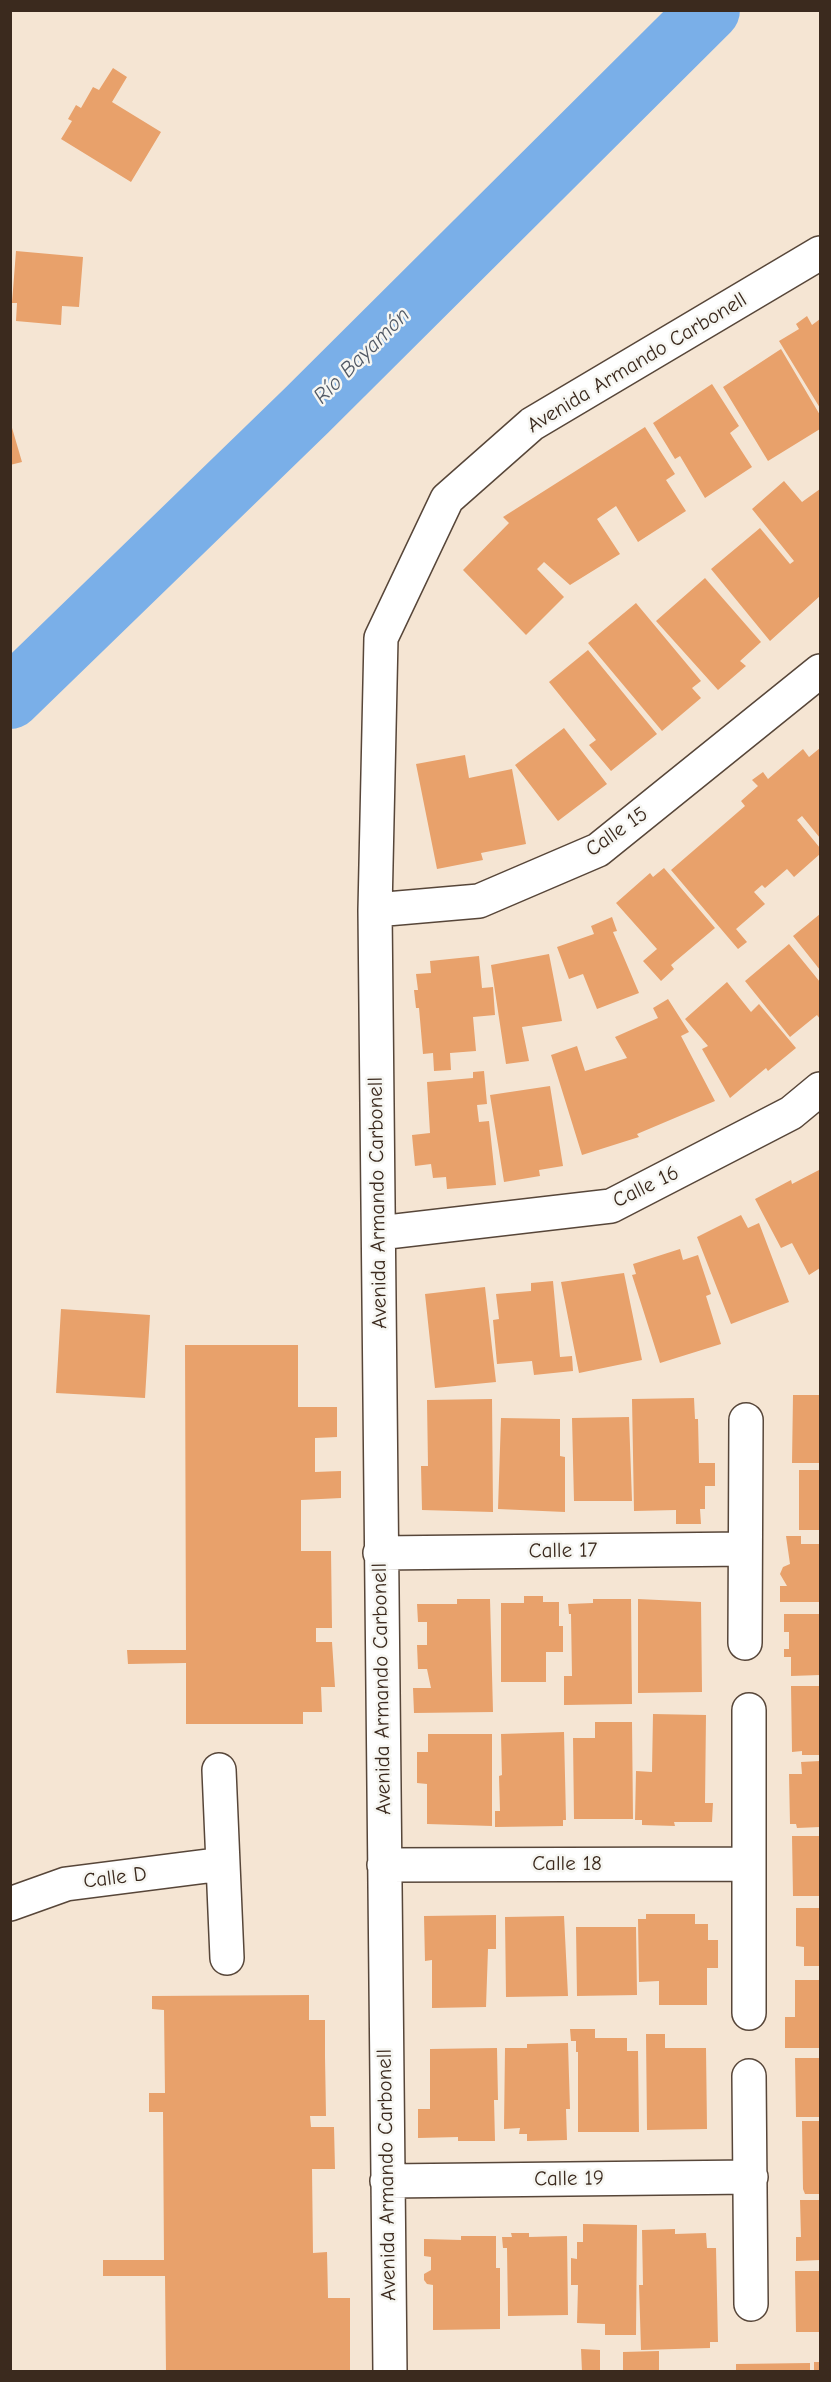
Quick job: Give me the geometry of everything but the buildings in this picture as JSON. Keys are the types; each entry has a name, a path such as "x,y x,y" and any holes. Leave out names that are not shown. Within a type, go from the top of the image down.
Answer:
{"street":[{"name":"Avenida Armando Carbonell","path":"390,2372 375,910 381,638 447,499 532,424 820,253"},
{"name":"Calle 15","path":"375,910 479,901 598,850 820,671"},
{"name":"Calle 16","path":"379,1233 611,1206 791,1113 820,1089"},
{"path":"745,1643 746,1420"},
{"name":"Calle 17","path":"380,1553 745,1549"},
{"path":"749,1710 749,2013"},
{"path":"219,1770 227,1958"},
{"name":"Calle D","path":"10,1904 66,1884 223,1864"},
{"name":"Calle 18","path":"384,1865 749,1864"},
{"path":"749,2076 751,2304"},
{"name":"Calle 19","path":"387,2181 751,2177"}],"waterway":[{"name":"Río Bayamón","path":"10,698 307,410 709,10"}]}
